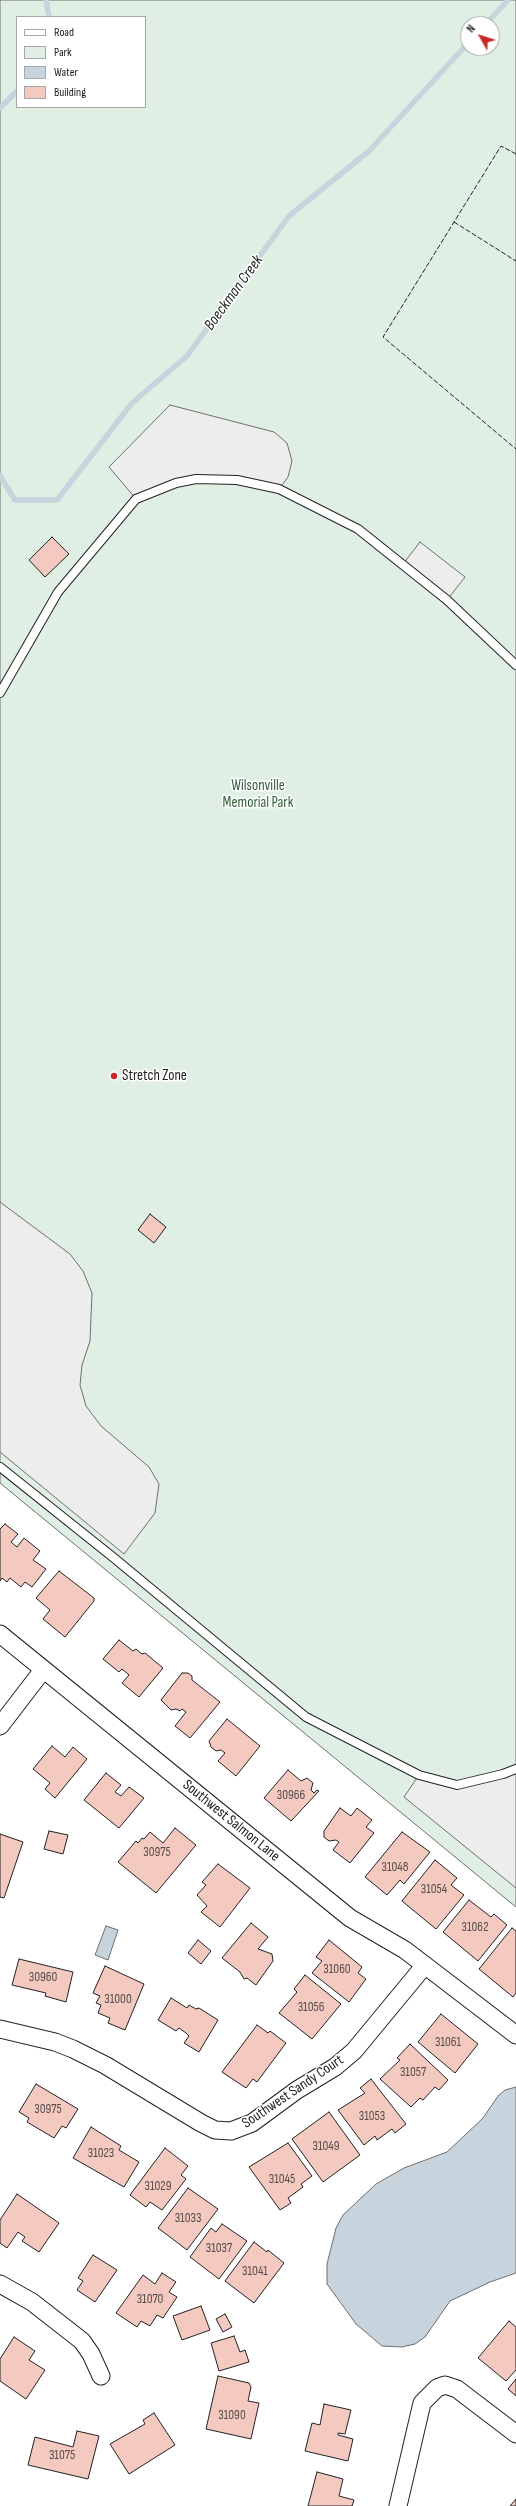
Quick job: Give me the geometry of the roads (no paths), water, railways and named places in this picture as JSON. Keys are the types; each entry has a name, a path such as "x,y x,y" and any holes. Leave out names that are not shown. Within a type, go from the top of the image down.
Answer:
{"street":[{"name":"Southwest Salmon Lane","path":"0,1634 350,1918 405,1950 516,2035"},
{"path":"0,1726 43,1670"},
{"name":"Southwest Sandy Court","path":"0,2029 55,2042 73,2049 105,2065 200,2123 215,2130 231,2131 252,2123 297,2090 335,2067 354,2051 425,1965"},
{"path":"0,2284 41,2309 82,2341 91,2354 102,2376"},
{"path":"398,2506 410,2460 422,2403 429,2393 441,2386 451,2386 463,2393 516,2434"}],"lane":[{"path":"0,693 58,592 136,500 176,483 196,479 237,480 279,488 358,529 447,600 516,665"},
{"path":"0,1467 132,1572 306,1717 426,1777 457,1785 503,1774 516,1769"}],"water":[{"path":"106,1926 118,1930 108,1960 95,1955"},
{"path":"516,2087 516,2273 490,2282 450,2301 425,2337 415,2344 402,2347 382,2346 356,2324 327,2284 327,2264 336,2228 343,2215 376,2184 404,2168 447,2152 483,2118 498,2096 505,2090"}],"waterway":[{"name":"Boeckman Creek","path":"46,0 49,16"},
{"name":"Boeckman Creek","path":"493,16 508,0"},
{"name":"Boeckman Creek","path":"0,476 15,500 57,500 132,403 187,356 289,216 369,151 460,52"},
{"name":"Boeckman Creek","path":"0,108 16,92"}],"place":[{"name":"Stretch Zone","path":"114,1076"}],"park label":[{"name":"Wilsonville Memorial Park","path":"258,794"}]}
